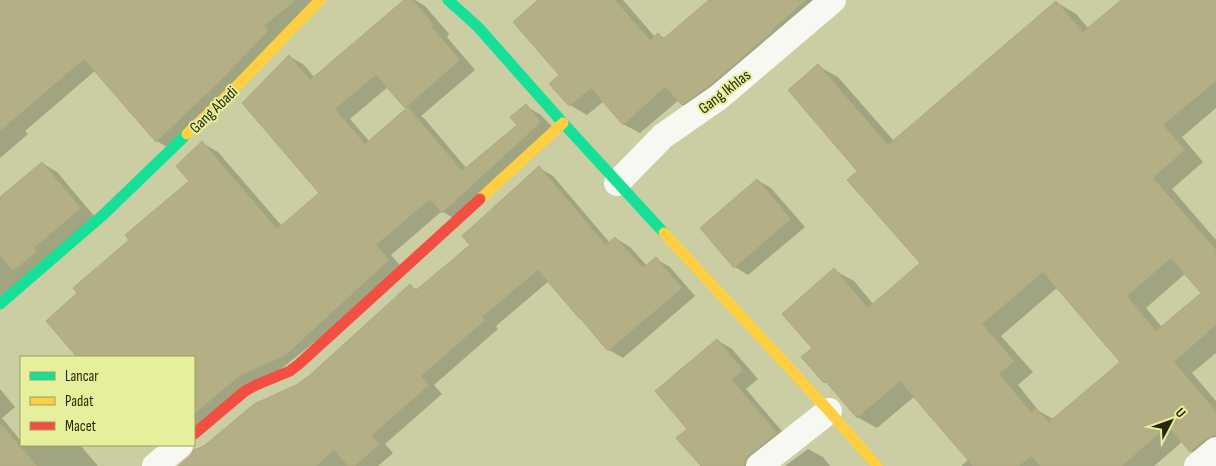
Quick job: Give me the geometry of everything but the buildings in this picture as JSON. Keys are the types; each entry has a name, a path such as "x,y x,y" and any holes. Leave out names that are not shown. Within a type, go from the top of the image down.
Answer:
{"street":[{"name":"Gang Abadi","path":"0,304 103,215 232,91 320,0"},
{"path":"448,0 478,27 562,123 829,411 877,466"},
{"name":"Gang Ikhlas","path":"617,183 663,136 719,97 834,0"},
{"path":"195,433 245,391 281,375 299,364 562,123"},
{"path":"759,466 829,411"},
{"path":"1197,466 1216,450"}],"traffic: fast":[{"path":"448,0 478,27 664,233"},
{"path":"0,304 103,215 187,134"}],"traffic: slow":[{"path":"187,134 232,91 320,0"},
{"path":"480,199 563,123"},
{"path":"664,233 829,411 877,466"}],"traffic: jam":[{"path":"195,433 245,391 290,371 299,364 480,199"}]}
